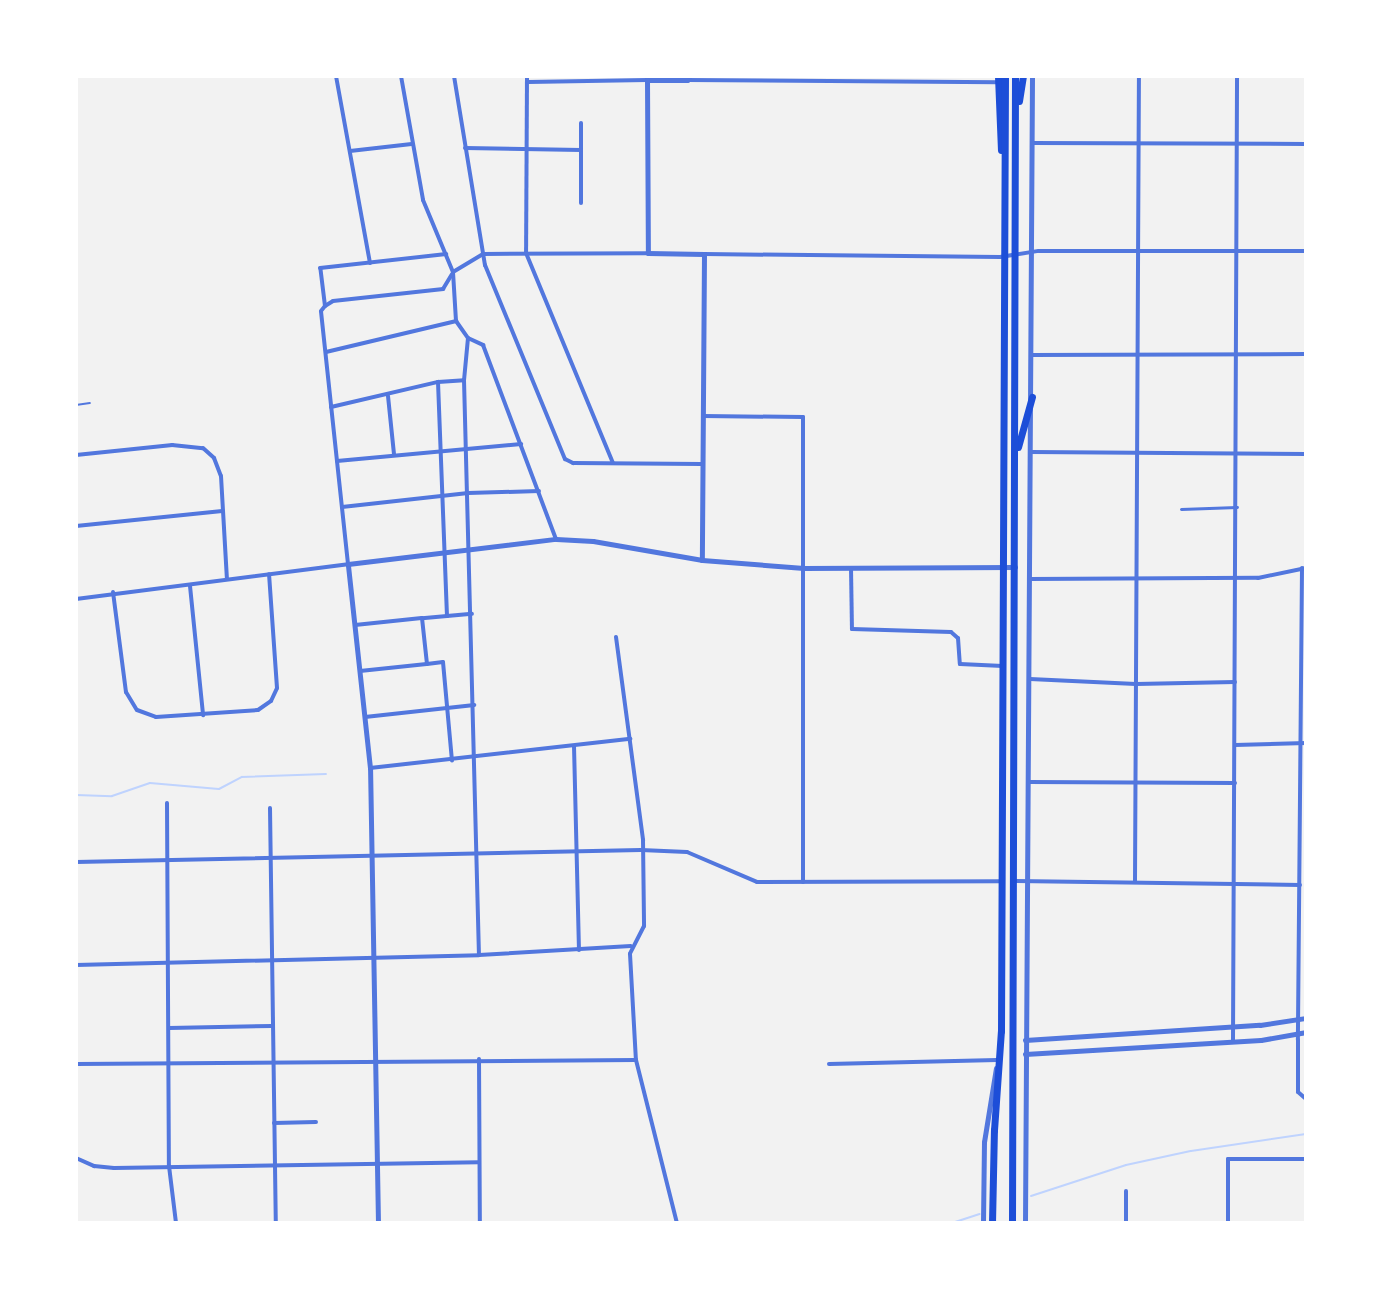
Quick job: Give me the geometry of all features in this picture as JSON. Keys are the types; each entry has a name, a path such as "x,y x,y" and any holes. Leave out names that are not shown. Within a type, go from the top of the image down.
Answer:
{"highway":[{"path":"992,1223 1001,1031 1005,76"},
{"path":"1012,1223 1015,76"},
{"path":"1016,123 1023,76"},
{"path":"998,79 1005,184"},
{"path":"1016,457 1032,397"}],"street":[{"path":"336,76 370,263"},
{"path":"401,76 423,200 453,272 456,321 468,338 483,345 556,539"},
{"path":"454,76 485,265 565,459 573,463 702,464"},
{"path":"1025,1223 1032,76"},
{"path":"1135,881 1139,76"},
{"path":"1233,1041 1237,76"},
{"path":"613,463 526,253 527,79 998,79"},
{"path":"647,80 648,253"},
{"path":"581,123 581,203"},
{"path":"1032,143 1306,144"},
{"path":"350,151 412,144"},
{"path":"465,148 581,150"},
{"path":"378,1223 370,768 321,311 325,306 333,301 443,289 453,272 483,254 1005,256 1138,250 1306,251"},
{"path":"325,306 320,268 446,254"},
{"path":"702,560 704,254"},
{"path":"325,352 456,321"},
{"path":"468,338 464,380 471,550 479,955"},
{"path":"1032,355 1306,354"},
{"path":"331,407 438,382 464,380"},
{"path":"438,382 447,616"},
{"path":"388,396 394,455"},
{"path":"703,416 803,417 803,882"},
{"path":"337,461 521,444"},
{"path":"76,455 190,445 203,448 214,458 221,476 227,579"},
{"path":"1031,452 1306,454"},
{"path":"342,507 468,493 539,491"},
{"path":"1181,509 1237,507"},
{"path":"76,526 222,511"},
{"path":"76,599 556,539 593,541 702,560 804,568 1015,567"},
{"path":"851,568 852,629 951,632 958,638 960,664 1003,666"},
{"path":"1030,579 1258,578 1304,568 1298,1020 1303,1098"},
{"path":"113,592 126,692 137,710 156,717 258,710 271,701 277,688 269,574"},
{"path":"190,585 203,715"},
{"path":"355,625 472,614"},
{"path":"422,618 427,664"},
{"path":"76,965 479,955 631,946 641,936 644,926 643,840 616,637"},
{"path":"360,671 443,662 452,761"},
{"path":"1030,679 1136,684 1235,682"},
{"path":"365,717 474,705"},
{"path":"370,768 475,759 631,739"},
{"path":"1235,745 1303,743"},
{"path":"574,746 579,950"},
{"path":"1029,782 1235,783"},
{"path":"167,803 169,1166 176,1223"},
{"path":"270,808 276,1223"},
{"path":"76,862 641,850 687,852 757,882 1001,881"},
{"path":"1012,881 1300,885"},
{"path":"631,946 636,1060 642,1095 677,1223"},
{"path":"1299,951 1306,950"},
{"path":"1025,1040 1306,1018"},
{"path":"169,1028 272,1026"},
{"path":"983,1216 984,1142 1001,1031"},
{"path":"1025,1054 1233,1041 1306,1032"},
{"path":"479,1059 480,1223"},
{"path":"76,1064 636,1060"},
{"path":"829,1064 997,1060"},
{"path":"274,1123 316,1122"},
{"path":"76,1158 94,1166 114,1168 377,1161 479,1162"},
{"path":"1228,1223 1228,1159 1306,1159"},
{"path":"1126,1191 1126,1223"}],"lane":[{"path":"76,405 90,403"}],"waterway":[{"path":"76,795 112,796 150,783 219,789 242,777 326,774"},
{"path":"1031,1196 1126,1165 1191,1151 1306,1134"},
{"path":"952,1223 980,1214"}]}
